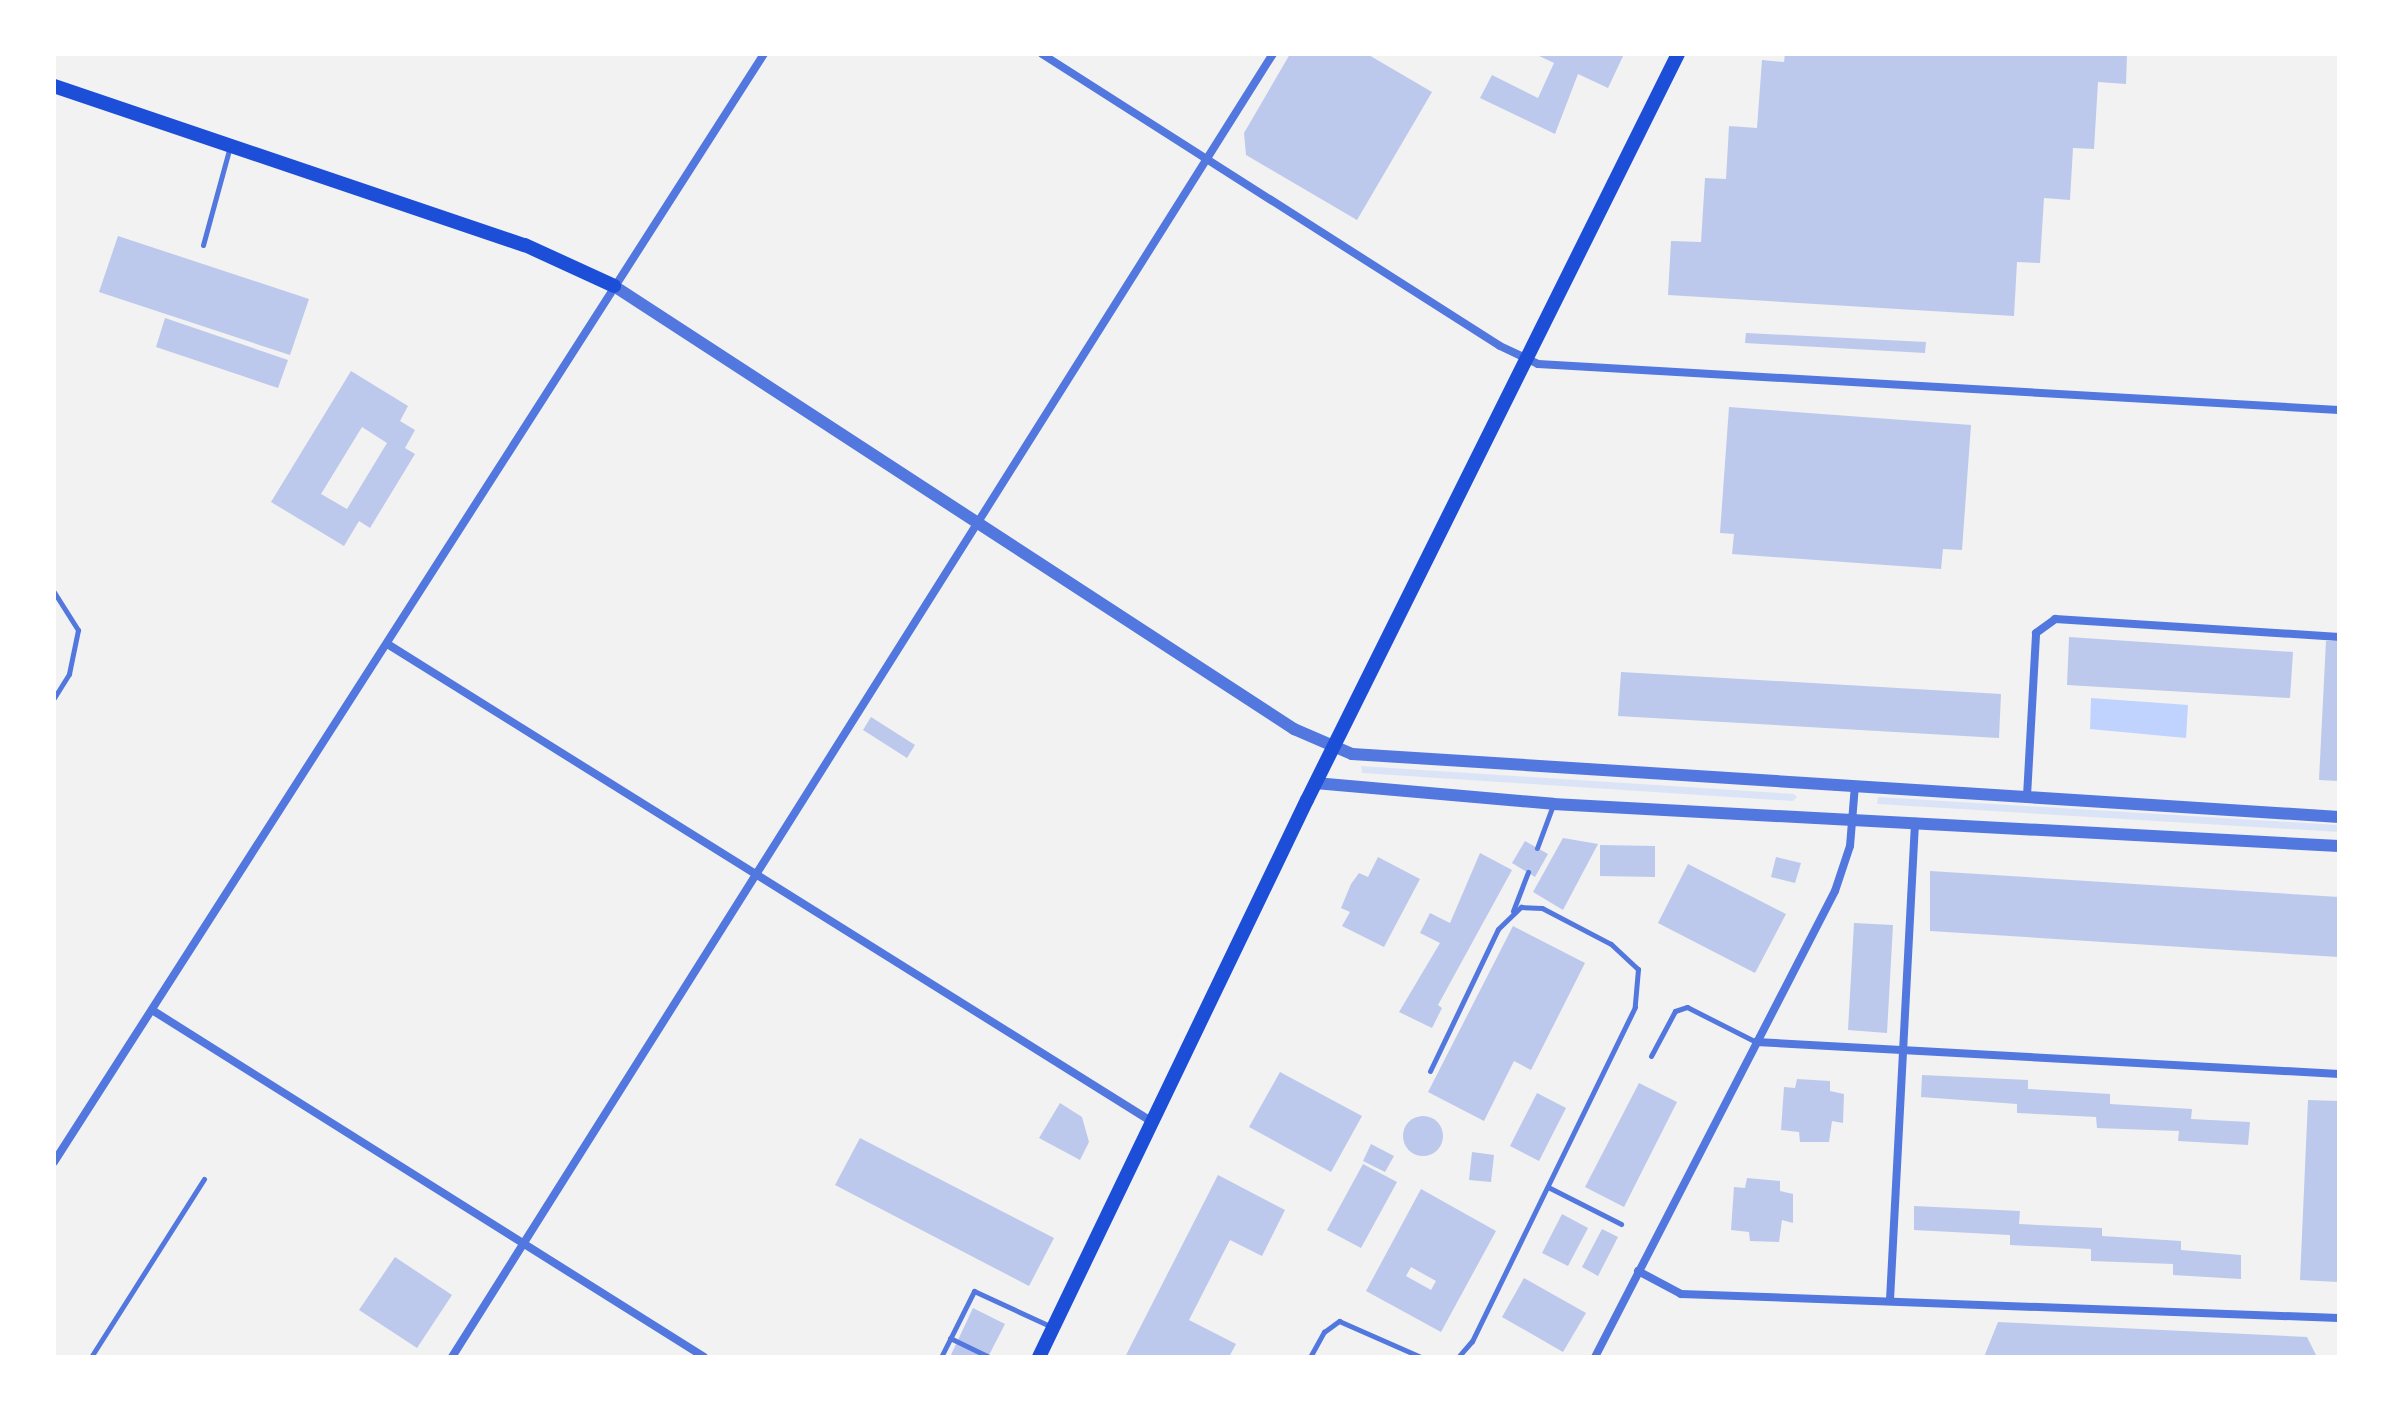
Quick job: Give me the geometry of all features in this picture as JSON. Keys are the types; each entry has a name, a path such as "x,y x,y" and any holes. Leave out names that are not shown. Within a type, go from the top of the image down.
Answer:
{"main road":[{"path":"1039,1357 1332,748 1678,54"},
{"path":"54,86 525,245 614,286"}],"street":[{"path":"54,1162 389,645 764,54"},
{"path":"1042,54 1526,360 1568,367 2339,410"},
{"path":"452,1357 758,877 974,525 1273,54"},
{"path":"614,286 974,525 1294,729 1332,748 1389,759 1855,785 2339,817"},
{"path":"2027,796 2036,633 2055,619 2339,637"},
{"path":"389,645 1154,1123"},
{"path":"1315,783 1553,804 2339,846"},
{"path":"1595,1357 1835,891 1853,818 1855,785"},
{"path":"1890,1300 1915,822"},
{"path":"152,1010 521,1245 704,1357"},
{"path":"1756,1042 2339,1074"},
{"path":"1638,1271 1681,1294 2339,1318"}],"lane":[{"path":"203,245 231,146"},
{"path":"54,592 78,630 69,674 54,698"},
{"path":"1537,848 1553,804"},
{"path":"1430,1071 1498,929 1513,911 1528,872"},
{"path":"1458,1357 1472,1341 1635,1007 1641,978 1633,961 1611,944 1535,906 1513,911"},
{"path":"1651,1056 1675,1011 1687,1007 1756,1042"},
{"path":"91,1357 204,1179"},
{"path":"1548,1187 1621,1224"},
{"path":"941,1357 974,1291 1053,1328"},
{"path":"1310,1357 1324,1332 1339,1321 1421,1357"},
{"path":"950,1338 989,1357"}],"shaded area":[{"path":"1361,766 1794,794 1797,797 1793,801 1362,773"},
{"path":"1878,797 2339,825 2339,832 1877,804"}],"water":[{"path":"2091,698 2188,705 2186,738 2090,729"}],"building":[{"path":"1290,54 1367,54 1432,92 1357,220 1246,155 1244,133"},
{"path":"1535,54 1624,54 1608,88 1578,74 1555,134 1480,98 1492,75 1538,98 1554,63"},
{"path":"1785,54 2127,54 2126,84 2098,82 2094,149 2073,148 2070,200 2044,198 2040,263 2017,262 2014,316 1668,295 1671,241 1701,242 1705,178 1726,179 1729,126 1757,128 1762,60 1784,62"},
{"path":"118,236 309,299 290,355 99,292"},
{"path":"165,318 288,360 278,388 156,347"},
{"path":"1746,333 1926,342 1925,353 1745,343"},
{"path":"351,371 408,406 400,421 415,430 405,448 415,454 370,528 359,521 344,546 271,502","holes":["362,427 387,443 347,509 321,494"]},
{"path":"1729,407 1971,425 1962,550 1943,549 1941,569 1732,554 1734,534 1720,533"},
{"path":"2069,637 2293,652 2290,698 2067,685"},
{"path":"2326,641 2339,641 2339,781 2319,780"},
{"path":"1621,672 2001,694 1999,738 1618,716"},
{"path":"871,717 915,745 907,758 863,730"},
{"path":"1563,838 1598,844 1563,910 1533,892"},
{"path":"1525,841 1548,854 1535,877 1512,863"},
{"path":"1600,845 1655,846 1655,877 1600,876"},
{"path":"1480,853 1512,870 1438,1005 1442,1008 1432,1028 1399,1012 1440,943 1420,933 1430,913 1450,923"},
{"path":"1378,857 1420,879 1384,947 1342,926 1350,912 1341,908 1351,884 1359,873 1368,877"},
{"path":"1776,857 1801,863 1795,883 1771,877"},
{"path":"1688,864 1786,914 1755,973 1658,923"},
{"path":"1930,871 2339,897 2339,957 1930,931"},
{"path":"1854,923 1893,925 1887,1033 1848,1030"},
{"path":"1513,926 1585,963 1531,1070 1514,1061 1484,1121 1428,1092"},
{"path":"1280,1072 1362,1116 1331,1172 1249,1127"},
{"path":"1922,1075 2028,1080 2028,1089 2110,1094 2110,1104 2192,1109 2191,1119 2250,1122 2248,1145 2178,1141 2179,1131 2097,1128 2096,1117 2017,1113 2017,1104 1921,1097"},
{"path":"1797,1079 1830,1081 1830,1091 1844,1094 1843,1123 1832,1121 1829,1142 1800,1142 1799,1132 1781,1130 1784,1087 1795,1088"},
{"path":"1639,1083 1677,1102 1624,1207 1585,1187"},
{"path":"1537,1093 1566,1108 1539,1161 1510,1146"},
{"path":"2308,1100 2339,1101 2339,1282 2300,1280"},
{"path":"1060,1103 1082,1117 1089,1142 1080,1160 1039,1138"},
{"path":"1423,1116 1437,1122 1443,1136 1437,1150 1423,1156 1409,1150 1403,1136 1409,1122"},
{"path":"860,1138 1054,1238 1029,1286 835,1185"},
{"path":"1371,1144 1394,1156 1385,1172 1363,1161"},
{"path":"1472,1152 1494,1155 1491,1182 1469,1180"},
{"path":"1363,1164 1397,1182 1361,1248 1327,1230"},
{"path":"1218,1175 1285,1210 1262,1256 1230,1240 1189,1320 1236,1344 1229,1357 1125,1357"},
{"path":"1747,1178 1780,1181 1780,1191 1793,1194 1793,1223 1782,1220 1779,1242 1750,1241 1749,1232 1731,1230 1734,1187 1745,1188"},
{"path":"1421,1189 1496,1231 1441,1332 1366,1291","holes":["1411,1267 1436,1281 1431,1290 1406,1276"]},
{"path":"1914,1206 2020,1211 2019,1224 2102,1228 2102,1236 2181,1241 2181,1250 2241,1255 2241,1279 2173,1275 2173,1264 2091,1261 2091,1249 2010,1245 2010,1235 1914,1230"},
{"path":"1562,1214 1588,1228 1568,1266 1542,1253"},
{"path":"1602,1229 1618,1237 1598,1276 1582,1267"},
{"path":"395,1257 452,1295 417,1348 359,1310"},
{"path":"1524,1278 1586,1313 1563,1352 1502,1317"},
{"path":"973,1308 1005,1324 988,1357 950,1357"},
{"path":"1998,1322 2307,1337 2317,1357 1984,1357"}]}
